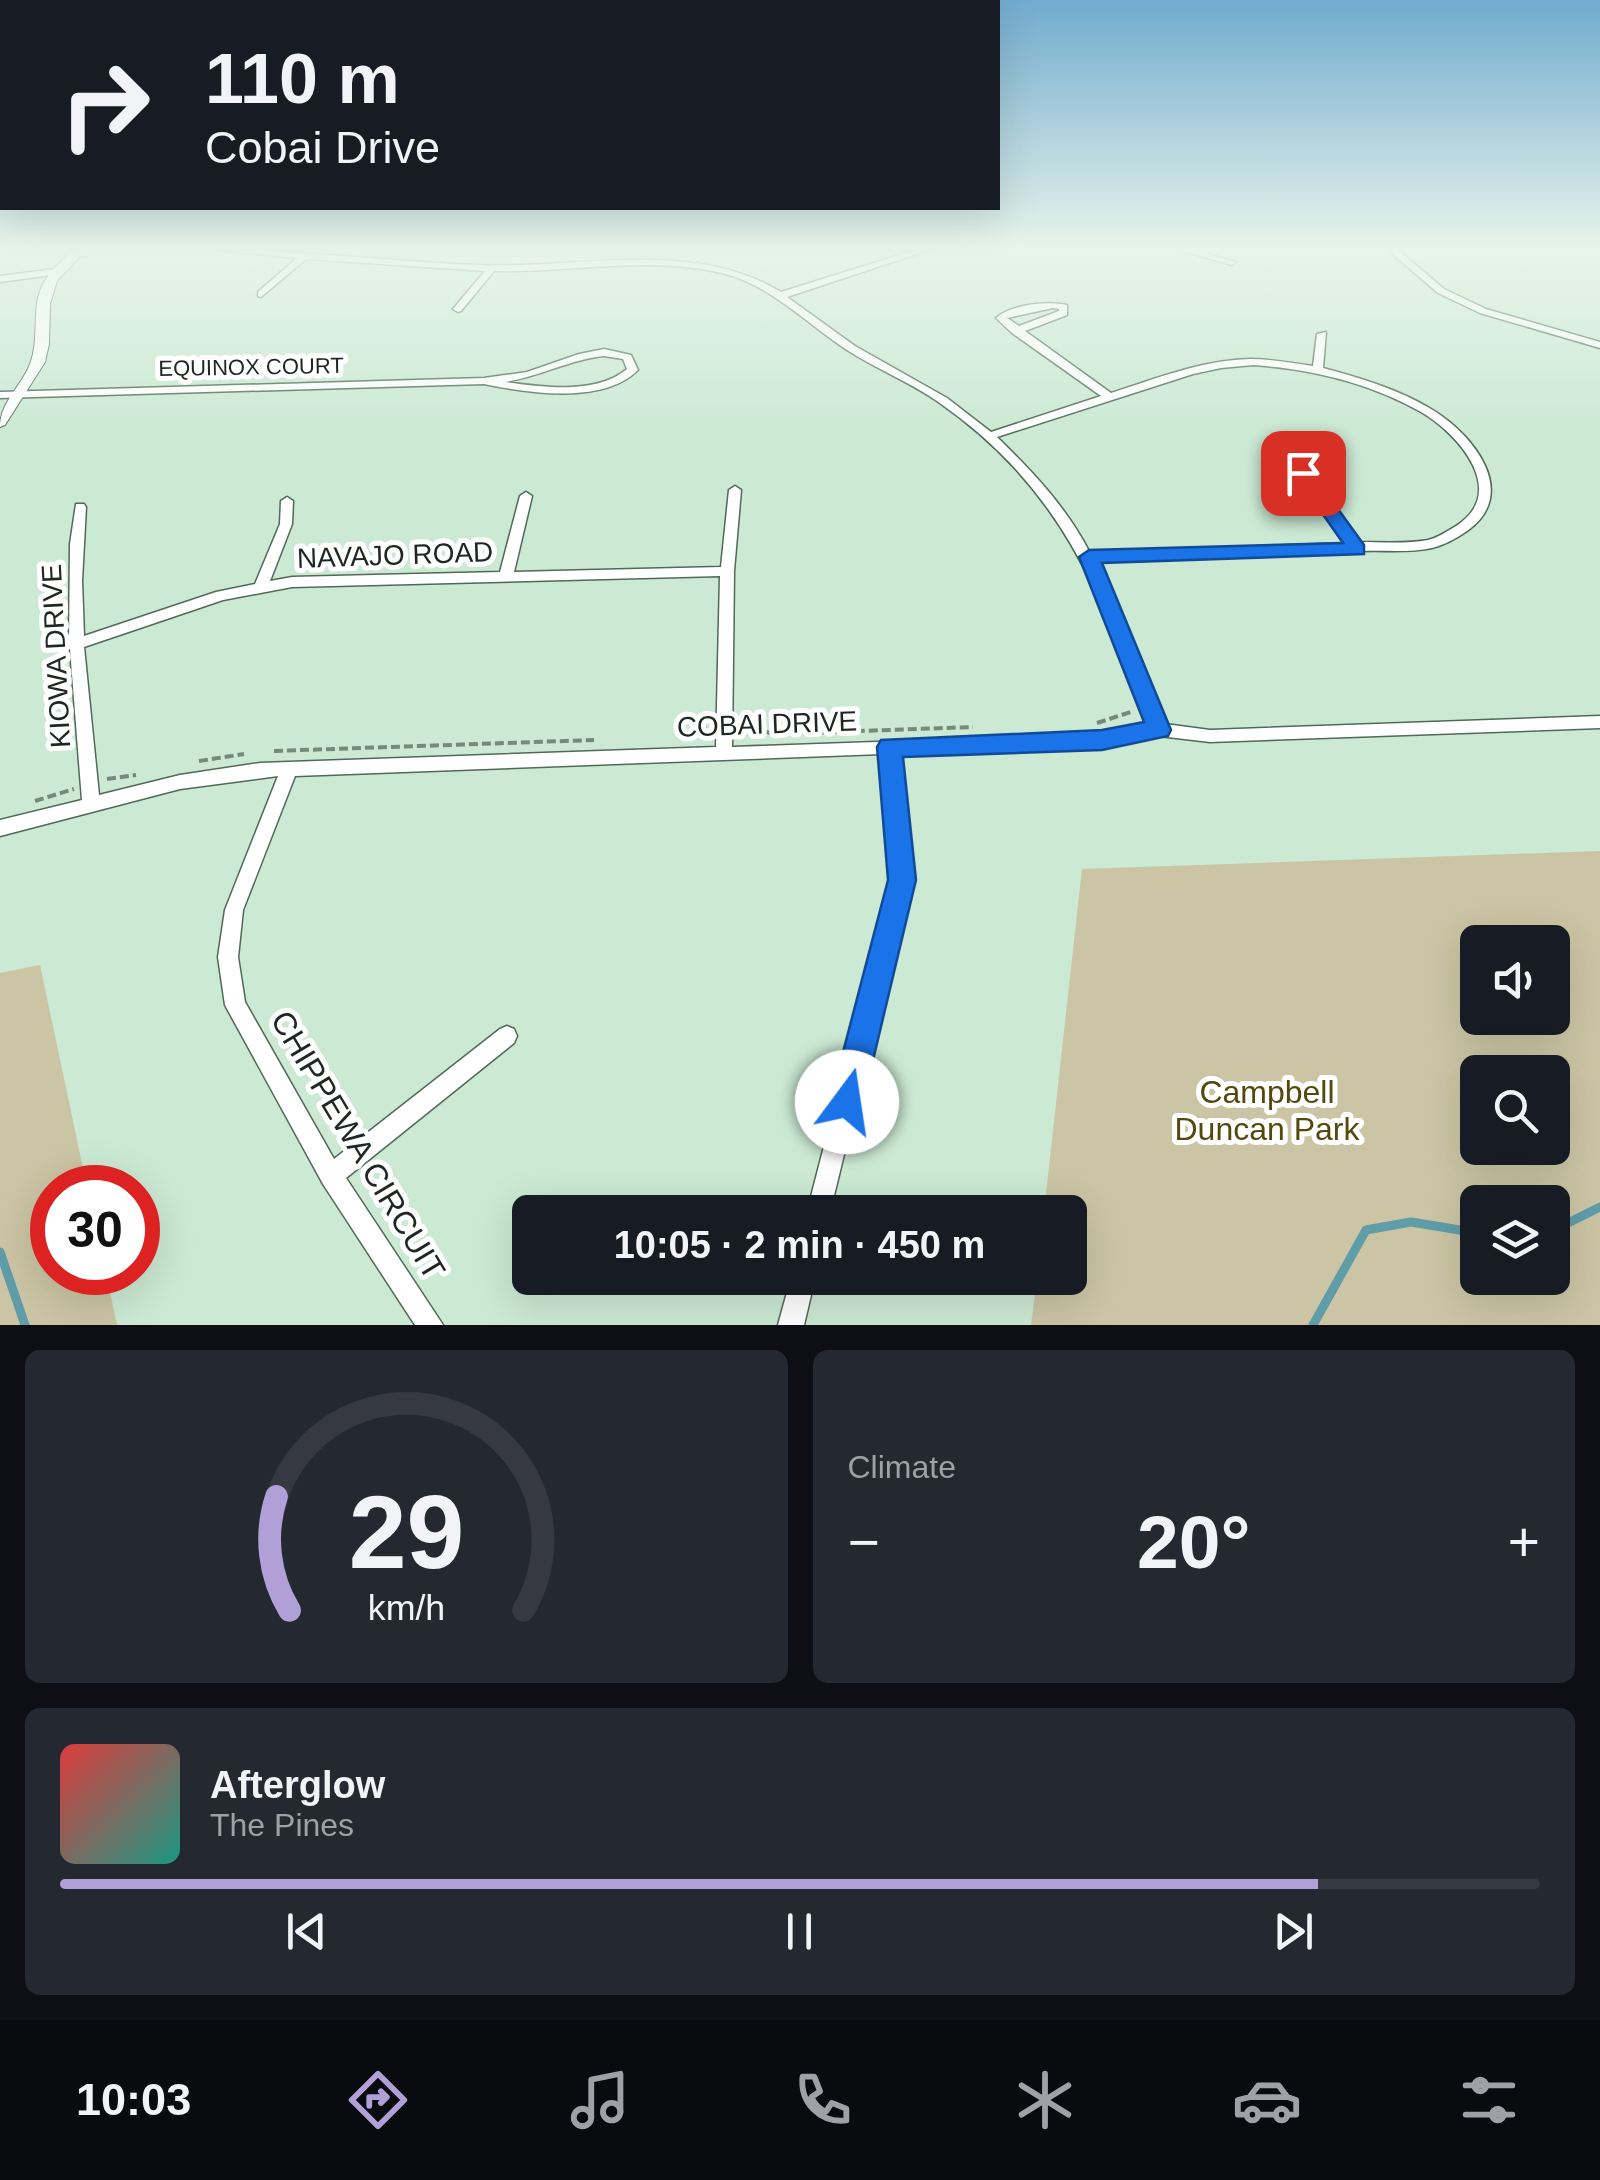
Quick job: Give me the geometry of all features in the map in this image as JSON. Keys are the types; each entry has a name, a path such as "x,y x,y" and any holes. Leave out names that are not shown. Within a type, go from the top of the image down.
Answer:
{"street":[{"path":"0,422 38,362 42,312"},
{"path":"804,312 849,347 933,394 990,436 1062,512 1089,557 1159,730"},
{"path":"1020,312 1004,315 1002,320 1109,397"},
{"path":"1016,331 1062,312"},
{"path":"1486,312 1600,346"},
{"path":"1318,369 1322,334"},
{"name":"EQUINOX COURT","path":"0,396 484,381 592,388 617,383 632,370 631,362 623,354 596,352 535,373 484,381"},
{"path":"990,436 1215,365 1266,362 1318,369 1362,382 1428,412 1462,440 1484,477 1484,502 1478,514 1456,532 1430,544 1089,557"},
{"path":"1303,473 1357,549"},
{"path":"724,753 727,571 735,490"},
{"path":"506,576 526,496"},
{"path":"260,586 286,524 287,500"},
{"name":"KIOWA DRIVE","path":"80,507 74,556 74,645 91,803"},
{"name":"NAVAJO ROAD","path":"74,645 193,603 260,586 727,571"},
{"name":"COBAI DRIVE","path":"0,828 91,803 216,776 289,768 1102,740 1159,730 1210,736 1600,722"},
{"path":"823,1195 902,880 890,747"},
{"name":"CHIPPEWA CIRCUIT","path":"289,768 234,910 228,957 235,1005 331,1176 430,1325"},
{"path":"331,1176 507,1036"},
{"path":"791,1325 799,1295"}],"green space":[{"name":"Campbell Duncan Park","path":"1600,851 1600,1325 1031,1325 1035,1295 1087,1295 1087,1195 1046,1195 1082,869"},
{"path":"40,965 82,1165 30,1165 30,1295 111,1295 117,1325 0,1325 0,973"}],"waterway":[{"path":"1570,1222 1600,1207"},
{"path":"1313,1325 1366,1230 1411,1222 1460,1230"},
{"path":"0,1252 25,1325"}],"route":[{"path":"847,1102 902,880 890,747 1102,740 1159,730 1089,557 1357,549 1303,473"}]}
